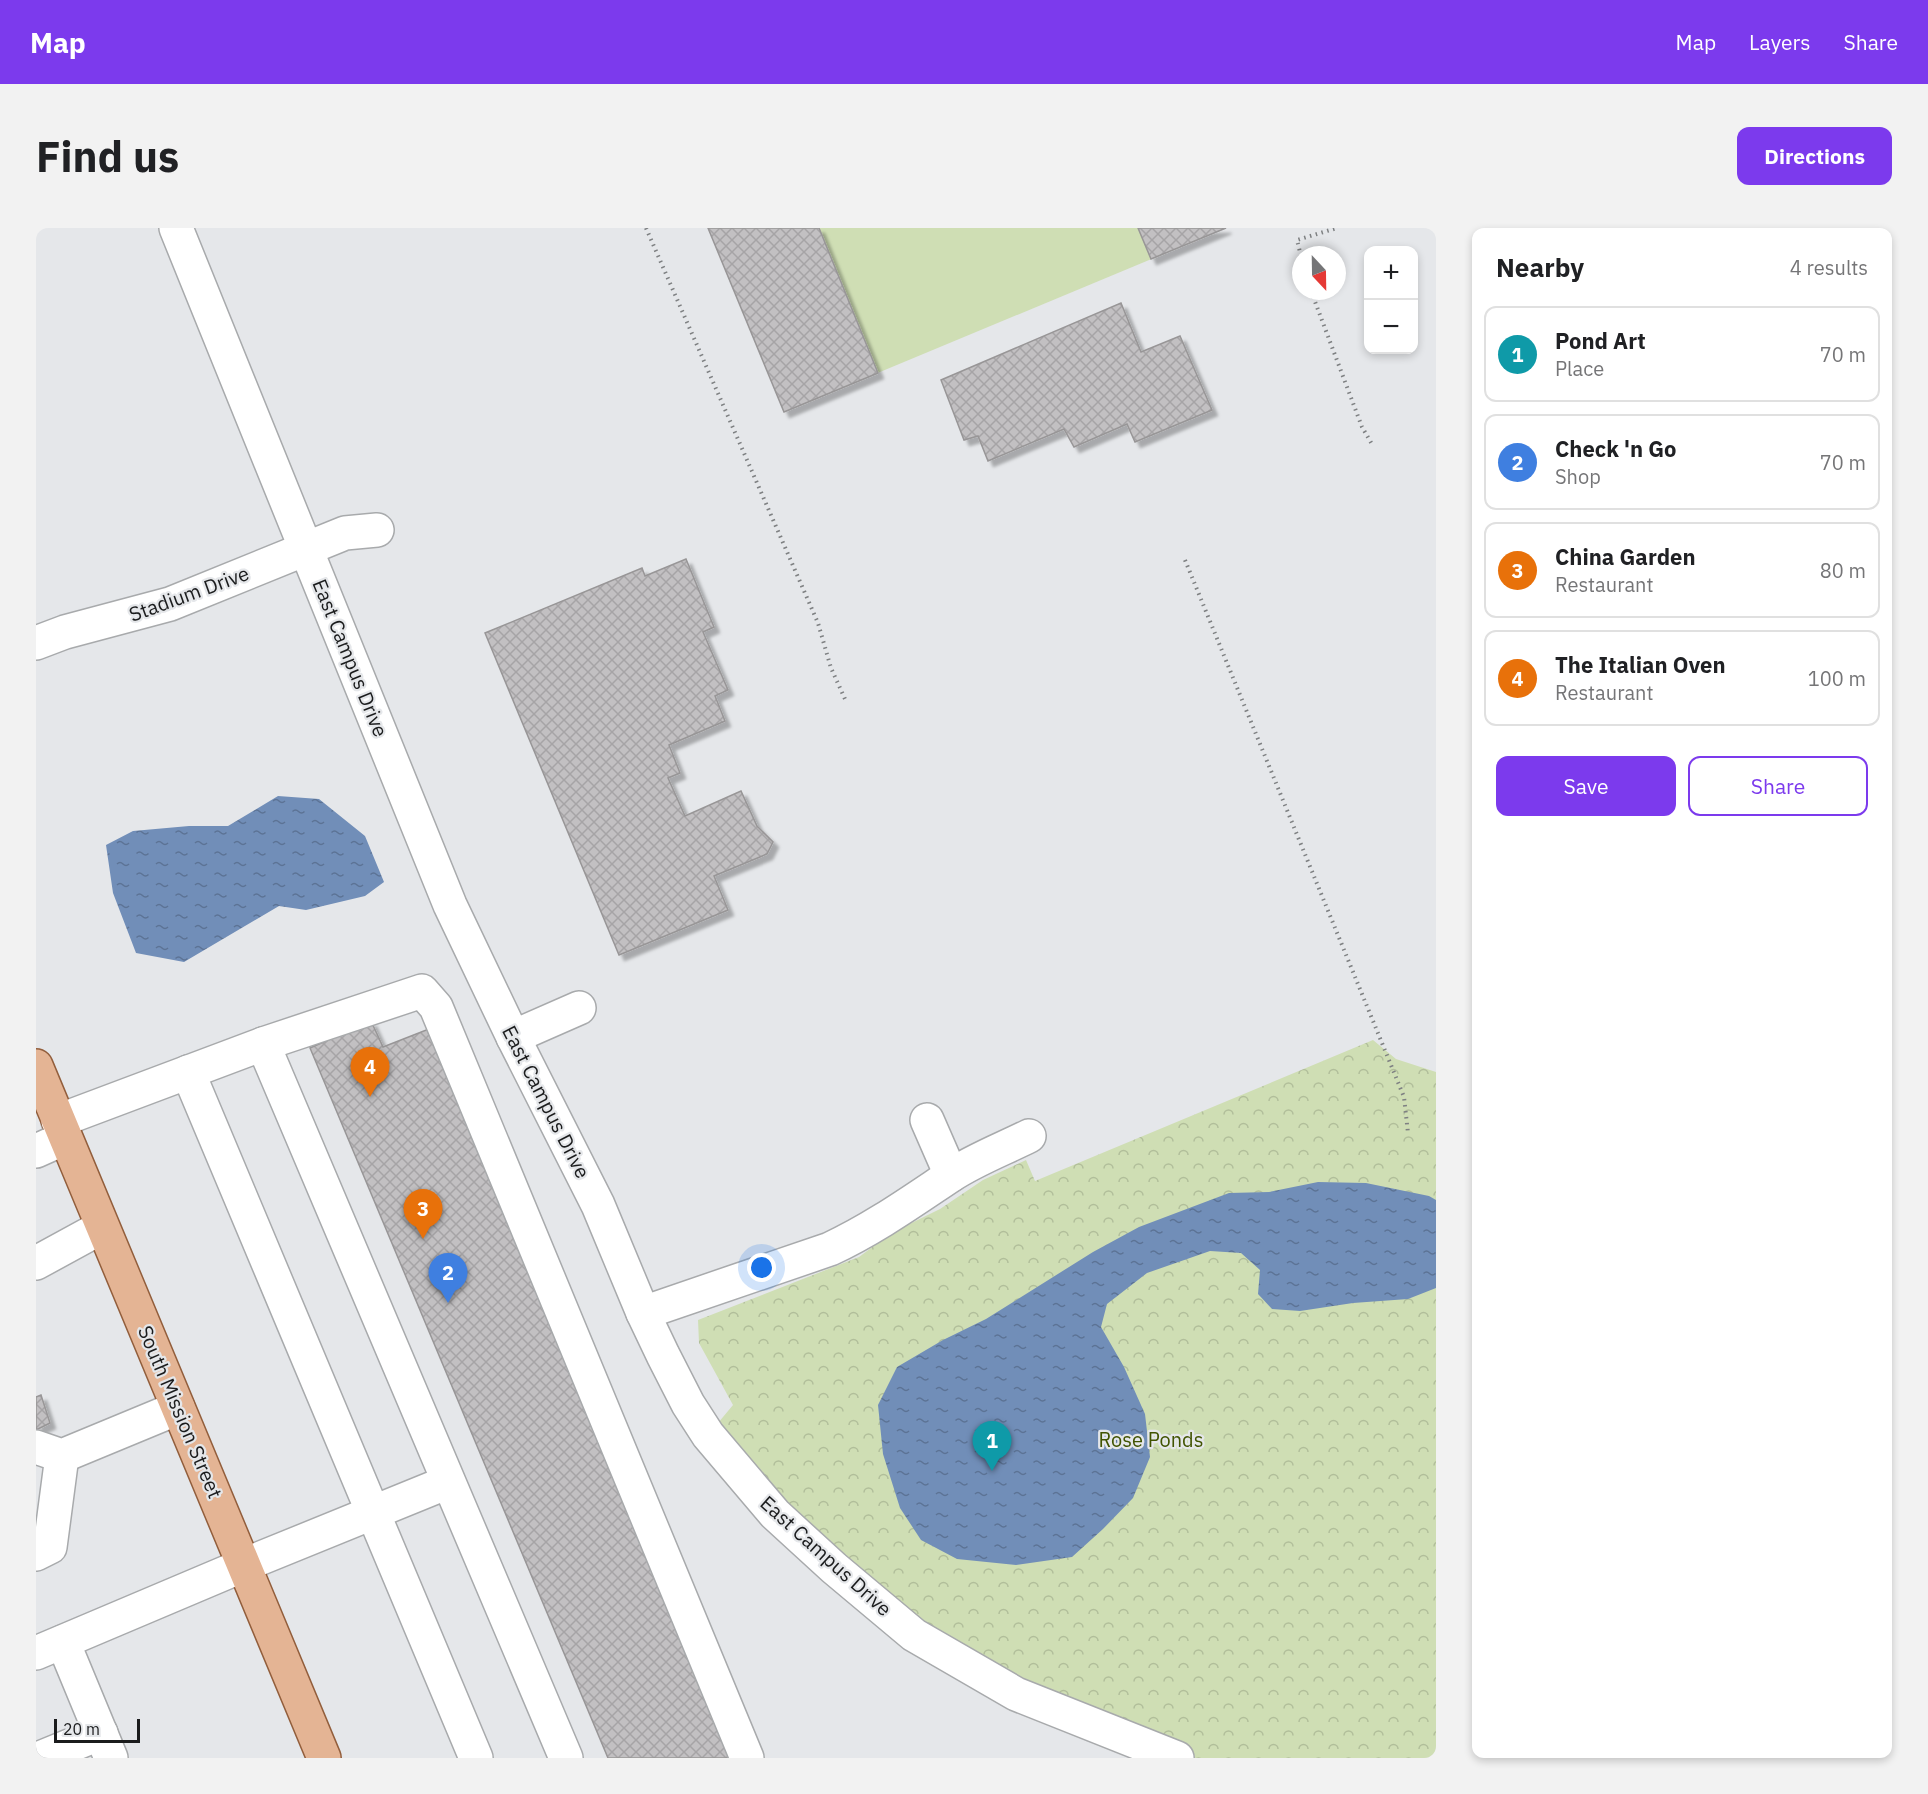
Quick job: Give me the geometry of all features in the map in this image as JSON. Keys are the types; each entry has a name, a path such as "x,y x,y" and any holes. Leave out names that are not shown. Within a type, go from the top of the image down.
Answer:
{"main road":[{"name":"South Mission Street","path":"36,1066 53,1137 102,1227 324,1758"}],"street":[{"name":"East Campus Drive","path":"176,228 450,905 513,1037 598,1205 643,1313 688,1404 708,1435 775,1514 834,1568 914,1635 1016,1694 1177,1758"},
{"name":"Stadium Drive","path":"36,643 66,632 170,604 345,533 377,530"},
{"path":"53,1137 188,1072 263,1044 422,991 436,1007 747,1758"},
{"path":"513,1037 579,1008"},
{"path":"263,1044 566,1758"},
{"path":"188,1072 476,1758"},
{"path":"927,1120 951,1175"},
{"path":"643,1313 830,1249 876,1224 951,1175 1029,1136"},
{"path":"36,1263 102,1227"},
{"path":"36,1554 50,1548 49,1451 178,1408"},
{"path":"40,1758 106,1745 49,1647 448,1482"}],"path":[{"path":"646,228 818,622 831,668 845,699"},
{"path":"1298,246 1297,240 1337,228"},
{"path":"1314,300 1362,427 1372,446"},
{"path":"1185,560 1404,1097 1408,1132"}],"green space":[{"path":"708,228 1226,228 784,412"},
{"name":"Rose Ponds","path":"1373,1040 1396,1059 1436,1072 1436,1758 1177,1758 958,1661 708,1435 733,1405 699,1343 698,1320 859,1257 891,1233 940,1209 983,1180 1026,1160 1035,1181"}],"water":[{"path":"278,796 319,799 365,836 384,882 365,896 306,910 279,906 184,962 136,953 113,893 106,845 133,831 189,826 228,826"},
{"path":"1318,1182 1366,1183 1429,1196 1436,1200 1436,1288 1408,1299 1353,1303 1300,1311 1272,1309 1258,1294 1260,1270 1241,1253 1210,1251 1147,1273 1107,1304 1101,1327 1124,1367 1145,1414 1150,1457 1133,1498 1072,1557 1016,1565 957,1559 921,1540 900,1508 883,1454 878,1405 897,1367 943,1340 986,1319 1093,1252 1139,1227 1229,1193 1269,1192"}],"building":[{"path":"708,228 819,228 878,373 784,412"},
{"path":"1138,228 1226,228 1151,259"},
{"path":"1121,303 1141,352 1180,336 1212,410 1135,442 1127,424 1074,447 1064,429 988,461 978,436 964,440 941,380"},
{"path":"686,559 714,627 703,632 728,690 715,696 725,721 669,745 680,773 668,778 685,816 741,791 757,826 773,842 767,854 714,876 728,910 619,955 485,633 642,568 645,576"},
{"path":"371,1021 383,1047 434,1027 735,1758 608,1758 310,1048"},
{"path":"41,1395 50,1423 36,1430 36,1397"}],"place":[{"name":"The Italian Oven","path":"370,1097"},
{"name":"China Garden","path":"423,1239"},
{"name":"Check 'n Go","path":"448,1303"},
{"name":"Pond Art","path":"992,1471"}]}
